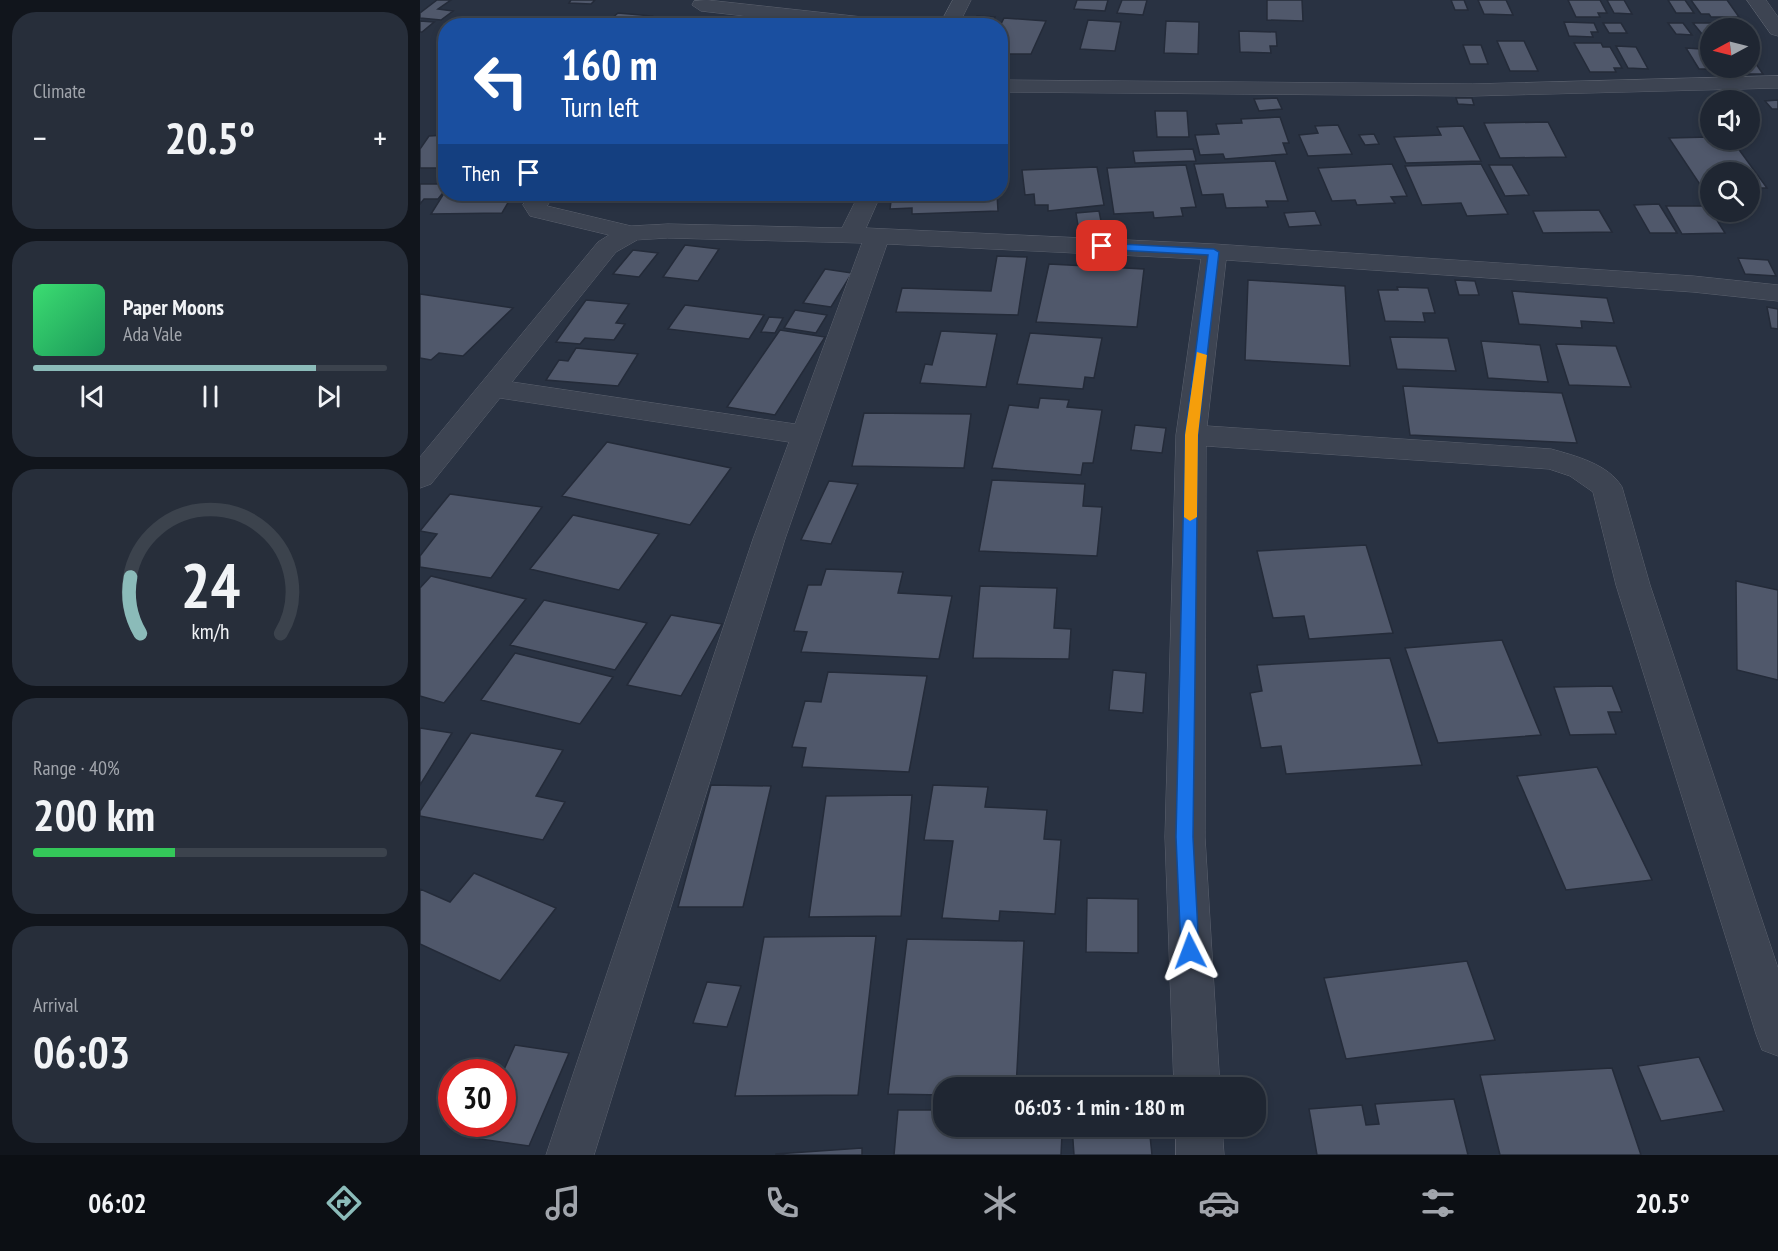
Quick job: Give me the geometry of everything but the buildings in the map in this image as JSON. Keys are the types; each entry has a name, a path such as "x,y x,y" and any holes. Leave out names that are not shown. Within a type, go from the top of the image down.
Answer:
{"street":[{"path":"952,18 962,0"},
{"path":"1756,0 1778,30"},
{"path":"698,8 805,18"},
{"path":"1008,86 1472,90 1778,82"},
{"path":"538,201 535,205 538,211 631,233 668,231 864,235 1214,252 1693,284 1778,293"},
{"path":"570,1155 769,539 806,435 864,235 869,201"},
{"path":"420,477 607,247 631,233"},
{"path":"1196,1077 1185,837 1191,435 1214,252"},
{"path":"492,388 806,435"},
{"path":"1191,435 1551,459 1581,469 1607,487 1633,585 1778,1035"},
{"path":"1199,1137 1200,1155"}],"slow traffic":[{"path":"1190,517 1191,435 1201,355"}],"route":[{"path":"1102,246 1214,252 1191,435 1185,837 1190,951"}]}
